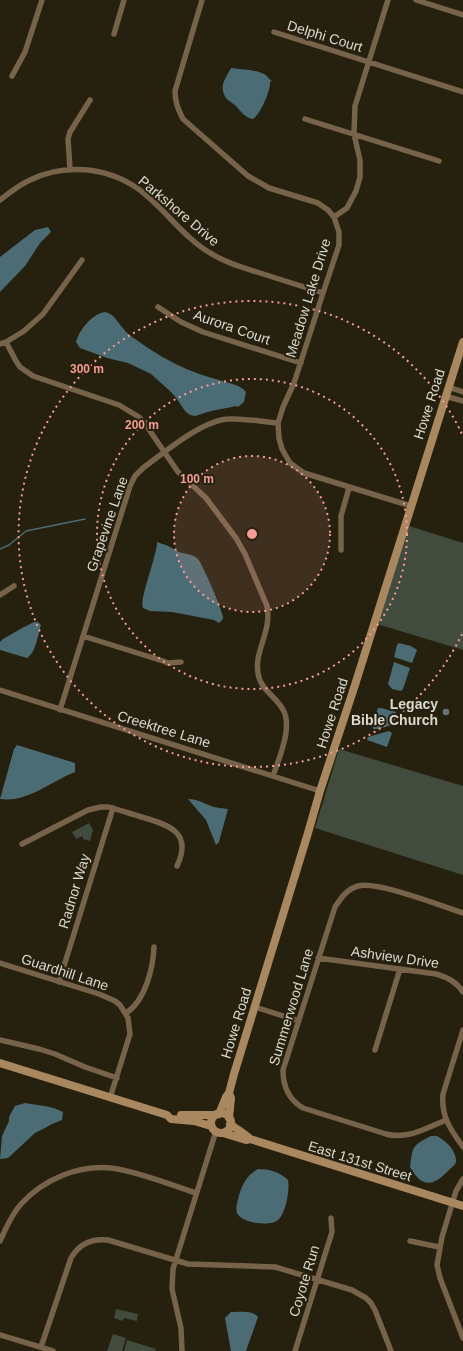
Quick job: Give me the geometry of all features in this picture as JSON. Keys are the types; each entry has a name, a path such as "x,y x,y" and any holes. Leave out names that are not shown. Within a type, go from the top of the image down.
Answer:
{"street":[{"path":"12,76 26,52 42,0"},
{"path":"114,34 124,0"},
{"path":"202,0 175,91 177,107 183,119 248,176 269,188 318,204 328,210 334,217 346,208 356,191 360,177 360,160 354,134 355,106 388,0"},
{"path":"416,0 463,15"},
{"name":"Delphi Court","path":"274,32 463,92"},
{"path":"70,169 68,140 70,132 90,100"},
{"path":"305,119 439,161"},
{"name":"Parkshore Drive","path":"0,200 15,188 30,179 54,172 70,169 105,173 137,188 210,254 226,262 323,293"},
{"name":"Meadow Lake Drive","path":"334,217 339,232 339,244 301,363 278,423 280,444 290,463 304,473 411,506"},
{"path":"82,260 43,314 24,331 3,343 20,367 33,376 119,405 130,411 143,422 178,472 206,498 236,538 245,554 267,606 268,627 259,657 258,673 263,688 282,708 287,719 286,733 274,776"},
{"name":"Aurora Court","path":"158,307 181,322 203,332 301,363"},
{"name":"Howe Road","path":"218,1114 229,1093 304,848 320,790 463,342"},
{"path":"448,387 463,392"},
{"path":"446,396 463,401"},
{"name":"Grapevine Lane","path":"60,710 130,486 135,476 143,468 164,453 200,429 215,422 229,419 278,423"},
{"path":"341,550 341,516 349,488"},
{"path":"0,595 14,586"},
{"path":"83,636 168,663 181,662"},
{"name":"Creektree Lane","path":"0,690 320,790"},
{"path":"22,844 88,810 101,807 113,808 164,823 174,829 180,838 183,848 181,858 177,866"},
{"name":"Radnor Way","path":"59,982 113,808"},
{"name":"Summerwood Lane","path":"446,1120 409,1134 394,1136 303,1108 298,1105 287,1093 283,1078 283,1070 335,907 345,894 357,886 365,885 378,887 463,913"},
{"path":"110,1098 130,1034 130,1023 126,1013 137,1004 142,996 152,963 154,947"},
{"name":"Ashview Drive","path":"318,958 442,976 457,984 463,992"},
{"name":"Guardhill Lane","path":"0,963 109,998 120,1005 126,1013"},
{"path":"375,1050 400,970"},
{"path":"255,1007 299,1021"},
{"path":"463,1030 443,1094 443,1111 446,1120 463,1147"},
{"path":"0,1040 39,1049 89,1069 117,1078"},
{"name":"East 131st Street","path":"0,1063 167,1115 171,1119 194,1121 246,1140 463,1206"},
{"name":"Howe Road","path":"229,1093 231,1098 229,1121"},
{"name":"East 131st Street","path":"167,1115 171,1113 185,1115 218,1114"},
{"path":"182,1351 181,1328 172,1289 175,1260 217,1130 212,1119 218,1114 226,1115 229,1121 228,1130 217,1130"},
{"name":"East 131st Street","path":"229,1121 240,1132 248,1136 250,1140"},
{"path":"0,1241 14,1214 28,1197 47,1183 78,1171 102,1168 126,1171 196,1193"},
{"path":"463,1179 458,1187 439,1247 437,1265 440,1278 463,1338"},
{"name":"Coyote Run","path":"295,1351 332,1232 331,1218"},
{"path":"41,1347 67,1267 75,1251 80,1246 96,1239 108,1240 196,1265 275,1267 352,1290 366,1298 375,1310 391,1351"},
{"path":"410,1241 439,1247"},
{"path":"0,1335 53,1351"}],"green space":[{"path":"409,526 463,543 463,650 377,624"},
{"path":"339,749 463,786 463,875 315,828"},
{"path":"89,823 93,830 90,841 83,839 83,836 76,839 72,832"},
{"path":"116,1309 138,1314 137,1321 124,1318 123,1321 114,1318"},
{"path":"113,1334 126,1338 122,1351 107,1351"},
{"path":"127,1340 156,1349 155,1351 124,1351"}],"water":[{"path":"231,68 260,72 272,81 270,82 269,91 262,108 253,119 244,114 227,99 224,94 224,82"},
{"path":"48,227 51,232 40,243 25,266 0,292 0,257 35,230"},
{"path":"105,312 113,316 131,336 167,359 196,373 240,387 246,392 244,402 238,407 211,411 195,416 190,415 185,411 171,392 151,374 128,363 107,358 80,348 76,342 80,332 91,319 100,313"},
{"path":"157,542 179,552 194,556 198,559 208,578 222,614 223,619 219,623 214,620 172,612 150,611 143,608 142,603"},
{"path":"34,622 38,622 41,625 35,648 30,656 27,658 0,650 0,642 3,639"},
{"path":"399,643 411,646 417,650 412,663 394,657 397,645"},
{"path":"394,662 410,668 401,691 392,689 388,684"},
{"path":"378,708 396,712 396,717 392,725 373,729 373,722"},
{"path":"389,731 392,733 387,747 367,740 368,737"},
{"path":"17,745 75,763 75,772 30,795 20,798 0,799 14,749"},
{"path":"188,799 198,800 213,807 228,809 219,842 216,845 206,820"},
{"path":"25,1103 59,1110 63,1112 62,1120 35,1133 8,1158 0,1159 2,1136 9,1121 9,1117 15,1106"},
{"path":"431,1136 437,1136 447,1143 454,1152 456,1163 444,1175 433,1182 428,1183 419,1179 410,1167 413,1151 416,1145"},
{"path":"258,1169 274,1172 288,1180 288,1195 285,1207 281,1217 274,1222 256,1223 244,1219 237,1213 236,1208 242,1187 248,1177"},
{"path":"231,1312 249,1312 258,1317 246,1351 231,1351 225,1318"}],"waterway":[{"path":"0,549 9,545 26,531 85,519"}],"place":[{"name":"Legacy Bible Church","path":"446,712"}]}
